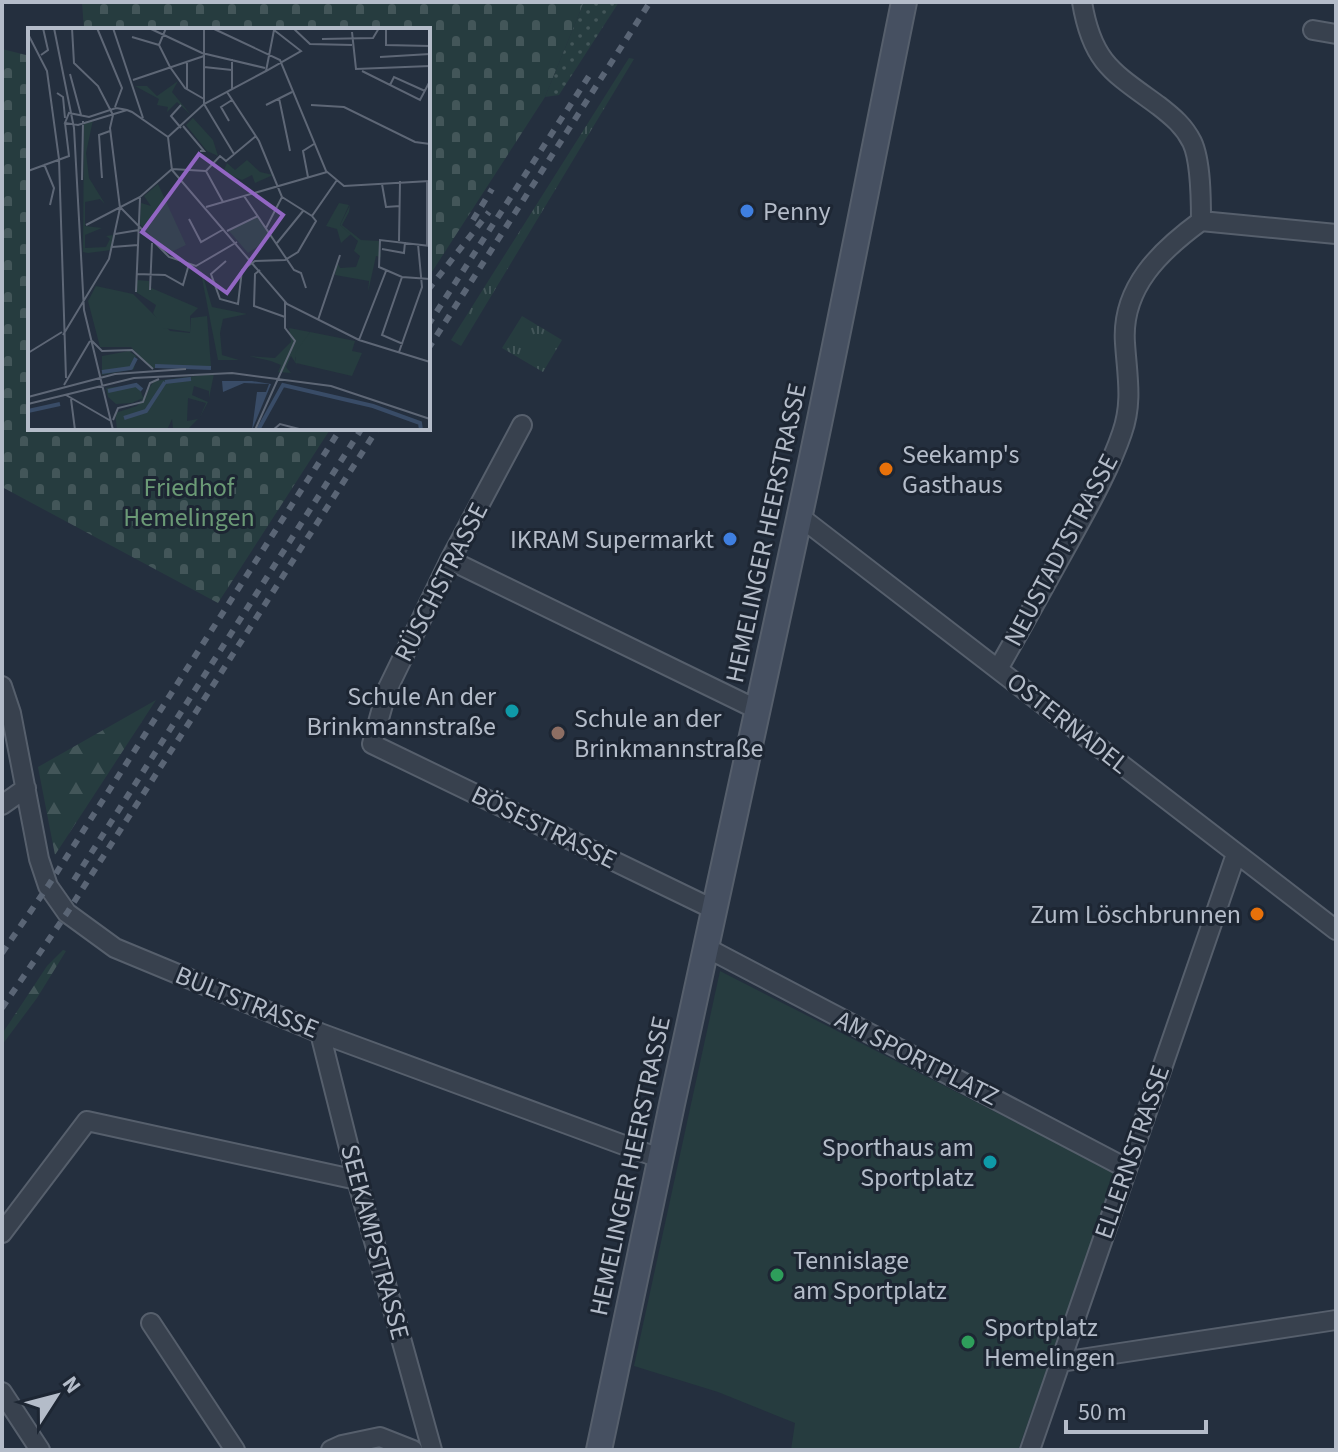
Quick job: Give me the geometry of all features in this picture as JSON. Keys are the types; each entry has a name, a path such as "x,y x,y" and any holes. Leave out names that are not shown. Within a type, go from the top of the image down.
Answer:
{"main road":[{"name":"HEMELINGER HEERSTRASSE","path":"599,1450 659,1158 799,516 904,2"}],"street":[{"path":"1082,2 1086,29 1098,54 1112,72 1179,121 1193,144 1201,221 1336,234"},
{"path":"1313,30 1336,34"},
{"name":"NEUSTADTSTRASSE","path":"998,669 1092,500 1122,434 1129,410 1130,386 1124,341 1127,308 1138,283 1160,256 1201,221"},
{"name":"RÜSCHSTRASSE","path":"372,744 387,690 450,560 522,425"},
{"name":"OSTERNADEL","path":"799,516 1336,930"},
{"path":"450,560 756,709"},
{"name":"BULTSTRASSE","path":"2,686 11,713 39,859 48,886 67,913 115,948 320,1033 659,1158"},
{"name":"BÖSESTRASSE","path":"372,744 715,910"},
{"path":"2,805 26,788"},
{"name":"ELLERNSTRASSE","path":"1030,1450 1236,854"},
{"name":"AM SPORTPLATZ","path":"707,948 1126,1168"},
{"name":"SEEKAMPSTRASSE","path":"320,1033 432,1450"},
{"path":"2,1233 87,1121 357,1180"},
{"path":"1061,1362 1336,1320"},
{"path":"151,1323 235,1450"},
{"path":"2,1392 40,1450"},
{"path":"331,1450 380,1437 413,1450"}],"green space":[{"path":"82,2 584,2 545,97 430,275 430,28 84,28"},
{"path":"584,2 619,2 559,95 545,97"},
{"name":"Friedhof Hemelingen","path":"2,49 28,56 28,430 330,430 218,603 2,487"},
{"path":"629,58 634,59 461,346 451,340"},
{"path":"522,316 562,340 543,372 502,348"},
{"path":"156,700 55,855 38,767"},
{"path":"63,950 66,951 37,998 2,1045 2,1034 47,966"},
{"name":"Tennislage am Sportplatz","path":"720,971 1117,1174 1018,1450 791,1450 795,1423 718,1392 634,1366"}],"railway":[{"path":"430,346 650,2"},
{"path":"430,322 589,76"},
{"path":"473,220 492,189"},
{"path":"430,287 489,212"},
{"path":"2,953 340,430"},
{"path":"74,880 361,430"},
{"path":"2,1008 67,913 377,430"}],"place":[{"name":"Penny","path":"747,211"},
{"name":"Seekamp's Gasthaus","path":"886,469"},
{"name":"IKRAM Supermarkt","path":"730,539"},
{"name":"Schule An der Brinkmannstraße","path":"512,711"},
{"name":"Schule an der Brinkmannstraße","path":"558,733"},
{"name":"Zum Löschbrunnen","path":"1257,914"},
{"name":"Sporthaus am Sportplatz","path":"990,1162"},
{"name":"Tennislage am Sportplatz","path":"777,1275"},
{"name":"Sportplatz Hemelingen","path":"968,1342"}]}
